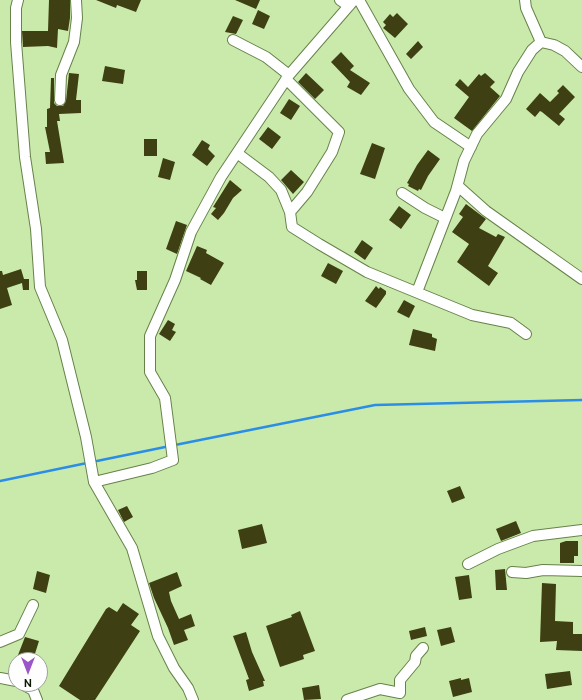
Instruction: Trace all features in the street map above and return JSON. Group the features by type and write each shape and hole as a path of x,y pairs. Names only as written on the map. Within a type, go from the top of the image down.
{"street":[{"path":"18,0 16,8 16,42 25,157 36,229 40,287 62,340 86,437 94,482 132,548 158,636 174,668 188,688 193,700"},
{"path":"60,100 61,75 74,42 77,18 76,0"},
{"path":"359,0 409,89 434,122 471,147"},
{"path":"525,0 526,8 541,42"},
{"path":"94,482 152,468 173,460 164,398 150,372 150,336 175,280 191,232 221,177 288,77 348,2"},
{"path":"233,40 266,57 288,77 339,132 332,152 307,192 290,212"},
{"path":"417,292 458,186 464,161 477,134 506,99 518,72 532,50 541,42"},
{"path":"541,42 554,45 582,66"},
{"path":"237,153 269,177 281,190 290,212 292,227 319,244 367,272 472,315 511,323 526,334"},
{"path":"458,186 486,211 582,278"},
{"path":"402,193 425,208 445,218"},
{"path":"468,564 498,549 533,536 582,530"},
{"path":"512,572 526,573 543,570 582,570"},
{"path":"0,642 19,634 33,604"},
{"path":"347,700 380,689 401,697 400,680 415,662 416,656 424,648"}],"building":[{"path":"49,0 70,0 68,31 58,29 57,48 48,46 23,47 22,31 48,31"},
{"path":"96,0 141,0 136,12 117,5 116,8"},
{"path":"235,0 260,0 256,9"},
{"path":"258,10 270,16 264,29 252,24"},
{"path":"397,13 408,24 395,38 383,28 386,25 383,22 390,14 393,17"},
{"path":"233,16 243,20 236,34 225,32"},
{"path":"418,41 423,47 411,59 406,54"},
{"path":"341,52 354,66 350,70 370,83 361,95 347,87 350,82 331,62"},
{"path":"105,66 125,70 123,84 102,81"},
{"path":"69,73 79,74 76,100 81,100 81,113 59,114 60,121 57,121 64,163 46,164 45,152 50,152 45,127 47,127 47,109 50,108 51,78 54,78 54,103 57,106 63,106 66,101"},
{"path":"306,73 324,90 315,99 298,82"},
{"path":"485,73 495,82 490,87 500,96 472,131 454,118 469,97 455,85 460,79 468,87 479,74 481,76"},
{"path":"563,85 575,97 559,114 565,119 559,126 542,112 540,111 535,117 526,109 540,93 550,102 559,93 557,91"},
{"path":"289,99 300,106 291,120 280,113"},
{"path":"268,127 281,137 272,149 259,139"},
{"path":"144,139 157,139 157,156 144,156"},
{"path":"202,140 210,145 208,149 215,156 207,166 192,155"},
{"path":"372,143 385,148 375,179 360,174"},
{"path":"428,150 440,159 428,176 421,190 419,189 418,191 408,186 409,184 407,183 417,165"},
{"path":"163,158 175,162 170,180 158,177"},
{"path":"291,170 304,182 293,194 281,180"},
{"path":"230,180 242,190 233,198 218,220 211,214 216,208 213,207"},
{"path":"466,204 486,219 479,228 496,237 498,234 505,237 488,266 498,273 489,286 457,262 469,244 452,232 463,217 459,214"},
{"path":"399,206 411,215 401,229 389,220"},
{"path":"176,221 187,225 177,254 166,249"},
{"path":"362,240 373,248 365,260 354,252"},
{"path":"197,246 207,250 206,253 224,263 211,285 200,279 201,278 186,271"},
{"path":"328,263 343,271 336,284 321,276"},
{"path":"21,269 24,279 29,279 29,290 23,290 22,283 7,288 12,305 0,309 0,271 2,271 3,275"},
{"path":"137,271 147,271 147,290 137,290 135,280 137,280"},
{"path":"376,286 379,289 380,287 386,291 386,294 376,308 365,301"},
{"path":"404,300 415,306 409,318 397,312"},
{"path":"168,320 175,324 172,330 176,332 170,341 159,334"},
{"path":"413,329 432,334 432,337 437,339 435,351 409,345"},
{"path":"460,486 465,498 452,503 447,491"},
{"path":"127,506 133,517 124,522 118,510"},
{"path":"516,521 521,533 501,541 496,529"},
{"path":"262,524 267,543 242,549 238,530"},
{"path":"566,541 578,541 578,556 574,556 574,563 560,563 560,543"},
{"path":"505,569 507,590 496,590 495,570"},
{"path":"37,571 50,575 46,593 33,589"},
{"path":"177,572 182,586 169,592 171,601 179,619 191,614 195,626 184,630 188,640 174,645 149,583"},
{"path":"469,575 472,598 459,600 455,577"},
{"path":"542,583 556,584 555,621 573,622 573,634 582,634 582,651 556,650 557,641 540,642"},
{"path":"123,603 139,614 131,625 140,631 95,700 80,700 59,686 106,609 109,607 117,612"},
{"path":"300,611 315,651 303,655 304,659 280,667 266,626 292,617 291,615"},
{"path":"425,627 427,636 411,640 409,631"},
{"path":"451,627 455,642 441,646 437,630"},
{"path":"246,632 252,652 265,681 263,681 264,686 249,691 246,680 249,679 233,636"},
{"path":"25,637 39,641 36,652 19,652"},
{"path":"570,671 572,685 547,689 545,674"},
{"path":"461,678 461,680 469,678 472,692 453,697 449,681"},
{"path":"319,685 321,699 304,700 302,688"}],"waterway":[{"path":"175,445 375,405 582,400"},
{"path":"92,462 170,446"},
{"path":"0,481 87,463"}]}
